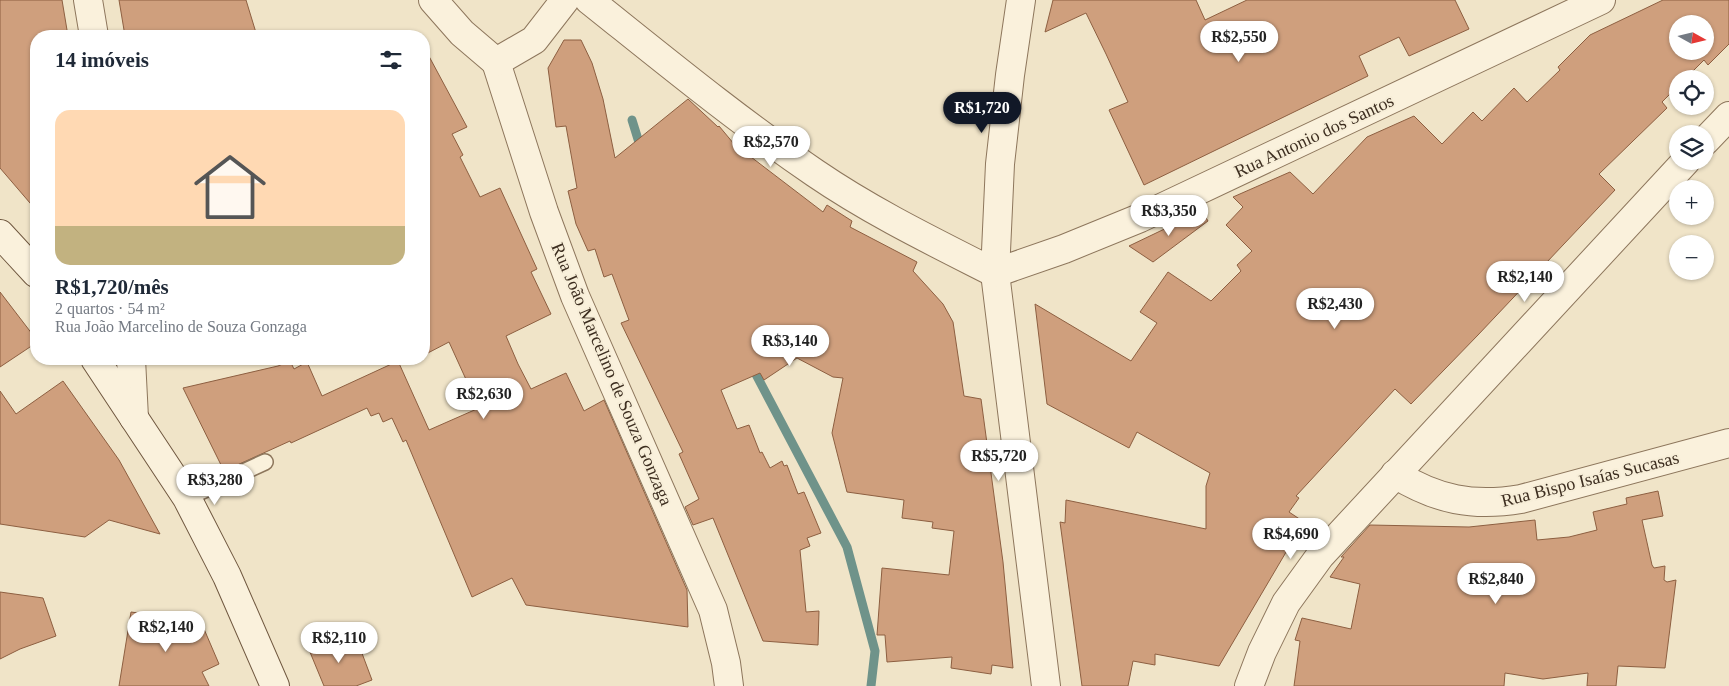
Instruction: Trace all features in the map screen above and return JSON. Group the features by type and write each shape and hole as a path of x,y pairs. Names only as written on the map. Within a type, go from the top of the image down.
{"street":[{"path":"88,0 93,30"},
{"path":"433,0 462,32 496,62 534,40 564,0"},
{"path":"589,0 745,123 817,174 881,215 995,273"},
{"path":"1022,0 1010,75 1000,164 995,273 1046,686"},
{"name":"Rua Antonio dos Santos","path":"995,273 1064,249 1140,218 1601,0"},
{"name":"Rua João Marcelino de Souza Gonzaga","path":"496,62 544,212 575,296 713,610 726,663 729,686"},
{"path":"1714,132 1729,116"},
{"path":"1249,686 1262,652 1286,604 1320,556 1678,170"},
{"path":"0,234 30,266"},
{"path":"99,365 187,498 227,576 275,686"},
{"path":"131,365 134,418"},
{"name":"Rua Bispo Isaías Sucasas","path":"1395,474 1420,489 1443,497 1468,502 1496,503 1521,499 1729,442"}],"lane":[{"path":"187,498 265,462"}],"building":[{"path":"0,0 62,0 67,30 30,30 30,203 0,168"},
{"path":"119,0 246,0 255,30 124,30"},
{"path":"1053,0 1196,0 1205,20 1247,0 1455,0 1469,29 1409,56 1399,37 1359,56 1368,76 1144,185 1109,110 1128,102 1086,13 1045,32"},
{"path":"1663,0 1729,0 1729,44 1714,59 1714,15 1669,15 1669,60 1704,60 1694,70 1669,70 1669,95 1662,102 1667,108 1599,174 1615,190 1411,404 1395,389 1296,496 1299,498 1289,512 1304,522 1291,541 1219,666 1155,654 1155,665 1133,661 1128,686 1082,686 1060,522 1065,523 1066,500 1206,529 1206,486 1210,473 1137,432 1129,448 1047,404 1035,304 1131,361 1157,323 1140,312 1168,272 1211,301 1241,271 1237,265 1252,251 1226,225 1243,207 1233,197 1290,172 1313,194 1367,137 1414,116 1442,144 1473,112 1482,121 1514,88 1527,102 1560,70 1558,67 1590,35"},
{"path":"564,40 581,40 592,63 603,99 615,158 688,99 719,126 734,144 823,212 827,205 852,221 850,227 917,262 913,271 943,304 953,322 964,396 981,399 1003,562 1013,668 992,665 991,674 951,668 952,657 887,662 885,635 877,635 882,568 949,575 954,531 932,528 933,522 902,518 904,500 847,492 832,433 843,378 833,377 797,358 764,380 760,373 721,390 737,429 749,425 760,453 762,452 770,468 782,461 784,466 787,465 798,494 804,492 821,533 807,538 810,546 800,550 806,612 819,611 818,645 763,641 713,518 693,525 685,507 699,499 679,454 683,452 621,323 629,320 612,274 604,277 595,249 588,251 576,224 568,191 577,188 566,126 556,127 548,68"},
{"path":"430,58 467,127 452,134 463,155 460,157 480,197 500,188 537,269 531,272 551,314 506,336 518,364 531,389 566,373 584,411 604,400 687,590 688,627 526,605 512,578 472,597 406,440 403,442 392,418 383,422 379,413 371,416 367,408 224,471 183,388 280,365 292,365 294,369 301,365 308,365 322,396 389,365 400,365 429,430 479,408 449,342 430,352"},
{"path":"1704,60 1713,60 1708,65"},
{"path":"1202,211 1208,221 1153,262 1129,246"},
{"path":"0,292 30,331 30,347 0,367"},
{"path":"63,381 119,460 160,534 109,520 85,537 0,524 0,391 16,414"},
{"path":"1658,491 1663,516 1642,520 1652,565 1654,568 1665,566 1664,580 1667,582 1676,580 1665,668 1618,666 1616,686 1587,686 1588,673 1543,679 1505,673 1504,686 1294,686 1300,641 1295,640 1302,618 1351,629 1360,584 1330,577 1344,557 1341,557 1370,525 1469,527 1535,520 1537,540 1569,537 1597,530 1593,512 1627,504 1626,498"},
{"path":"0,592 43,598 56,636 20,649 0,659"},
{"path":"131,612 201,622 219,664 202,672 209,686 119,686"},
{"path":"305,640 360,648 372,680 356,686 324,686"}],"waterway":[{"path":"632,120 641,149"},
{"path":"751,365 847,547 875,651 871,686"}]}
